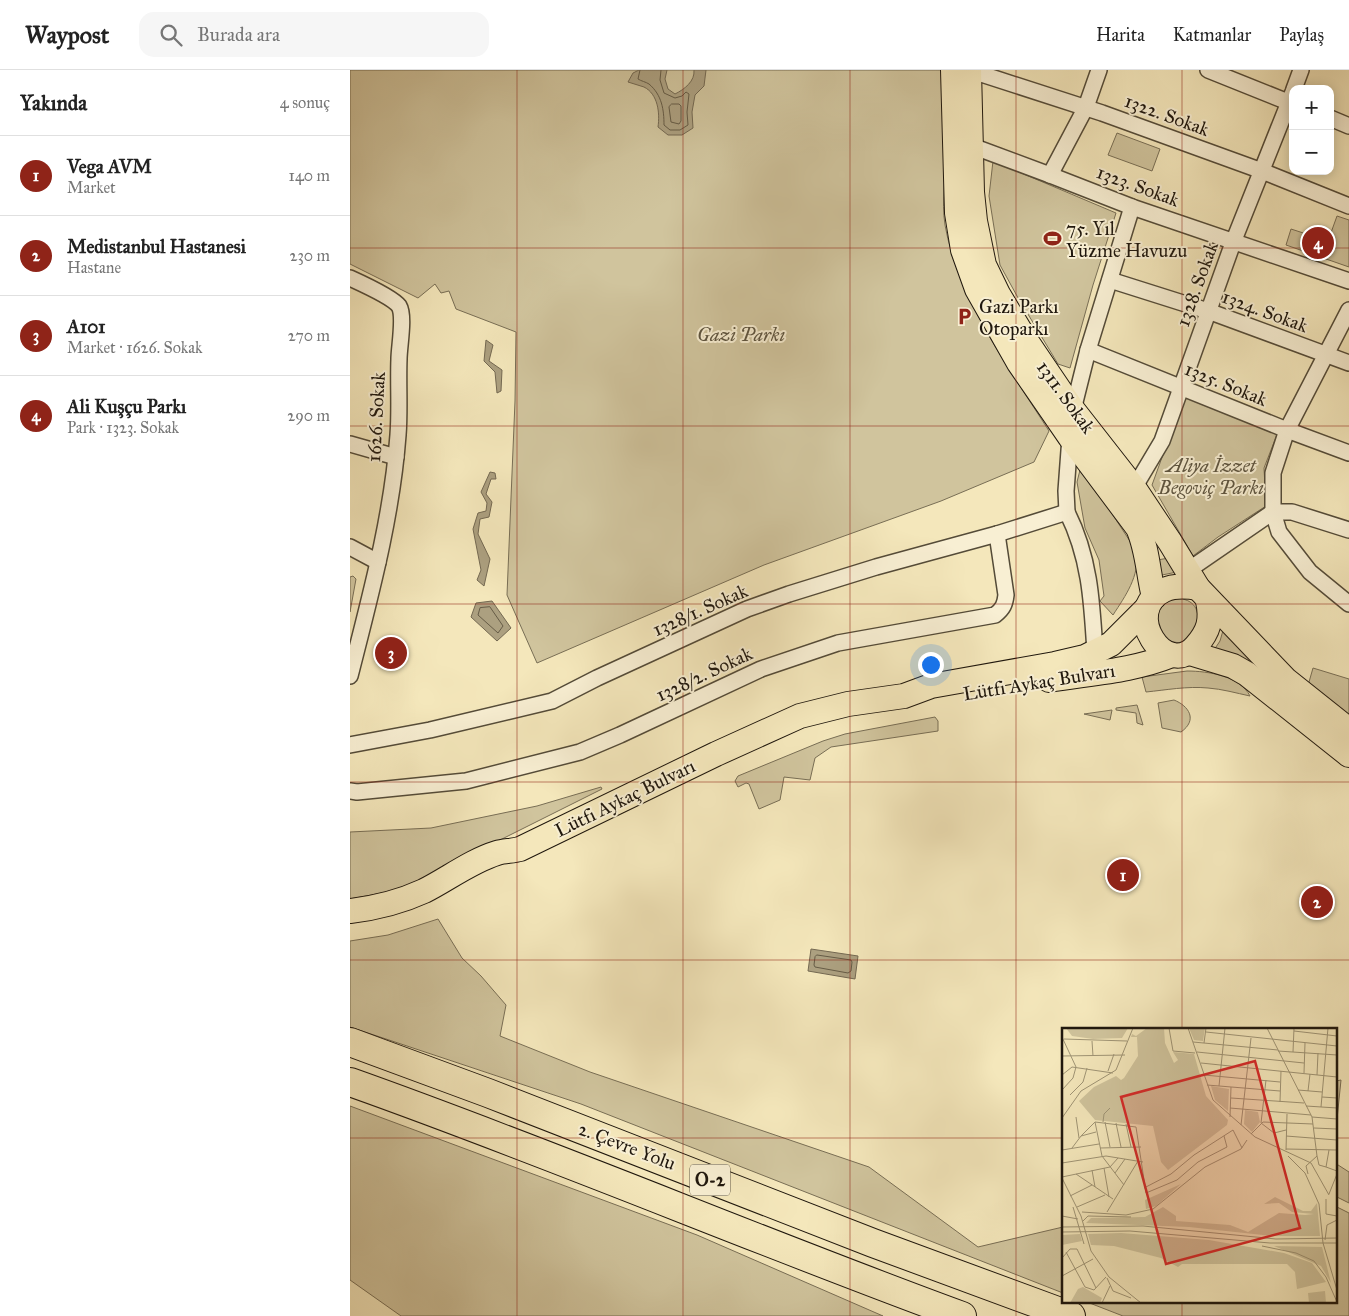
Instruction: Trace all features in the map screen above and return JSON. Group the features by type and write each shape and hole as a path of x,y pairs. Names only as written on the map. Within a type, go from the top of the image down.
{"highway":[{"name":"2. Çevre Yolu","path":"350,1042 488,1092 873,1244 1071,1316"},
{"name":"2. Çevre Yolu","path":"350,1082 586,1169 962,1316"},
{"path":"769,1242 808,1269 916,1316"}],"main road":[{"name":"1311. Sokak","path":"953,70 956,193 963,250 977,289 1020,363 1070,437 1138,528 1144,542 1150,602"},
{"name":"1311. Sokak","path":"969,70 972,192 975,220 984,265 998,294 1025,339 1073,410 1134,488 1198,587"},
{"path":"1349,730 1286,680 1198,587 1177,586 1167,589 1150,602 1148,630 1153,641 1181,654 1223,663 1247,674 1349,755"},
{"path":"1181,654 1205,636 1209,625 1210,618 1198,587"},
{"name":"Lütfi Aykaç Bulvarı","path":"350,911 385,906 404,900 497,853 520,849 787,721 832,708 904,696 931,686 1055,664 1095,653 1121,636 1150,602"},
{"name":"Lütfi Aykaç Bulvarı","path":"904,696 935,698 1135,667 1181,654"},
{"path":"350,927 386,922 415,912 499,867 520,849"}],"street":[{"name":"1322. Sokak","path":"969,70 1086,108 1262,171 1349,206"},
{"path":"1050,175 1086,108 1099,70"},
{"path":"1208,70 1289,96"},
{"name":"1328. Sokak","path":"1296,85 1302,70"},
{"name":"1328. Sokak","path":"1134,488 1162,441 1234,240 1289,104"},
{"path":"1334,120 1349,126"},
{"name":"1323. Sokak","path":"972,146 1132,207 1234,240 1349,281"},
{"path":"1073,410 1088,350 1132,207"},
{"name":"1626. Sokak","path":"350,278 391,300 398,306 401,313 396,457 378,562 352,660 350,676"},
{"name":"1324. Sokak","path":"1110,280 1208,312 1349,363"},
{"path":"1349,310 1287,430 1273,473 1273,512 1279,532 1310,572 1349,604"},
{"name":"1325. Sokak","path":"1088,350 1349,453"},
{"path":"1070,437 1066,491 1068,512 1076,528 1086,563 1092,605 1095,653"},
{"path":"350,444 396,457"},
{"name":"1328/1. Sokak","path":"350,745 430,730 552,701 597,678 747,609 876,567 997,534 1068,512"},
{"path":"1198,587 1273,512 1292,512 1349,530"},
{"name":"1328/2. Sokak","path":"350,791 357,792 466,781 580,752 761,668 838,643 995,615 1002,610 1006,595 997,534"},
{"path":"350,547 378,562"}],"green space":[{"name":"Gazi Parkı","path":"350,70 944,70 947,120 944,197 945,225 961,280 973,306 1002,358 1049,431 1034,462 941,501 764,565 537,663 507,595 516,332 456,309 449,291 441,293 435,284 418,298 350,264"},
{"path":"1117,133 1160,149 1152,171 1108,155"},
{"name":"75. Yıl Yüzme Havuzu","path":"993,161 1116,213 1093,285 1070,368 1058,364 1000,265 989,196"},
{"path":"1337,216 1349,220 1349,267 1286,245 1291,229 1328,241"},
{"name":"Aliya İzzet Begoviç Parkı","path":"1185,394 1278,432 1264,468 1266,506 1218,537 1193,556 1152,485"},
{"path":"1081,466 1137,552 1134,578 1113,615 1100,601 1104,596 1099,560 1085,528 1077,482"},
{"path":"1169,558 1177,572 1157,576 1157,560"},
{"path":"353,576 356,579 350,612 350,577"},
{"path":"1175,598 1192,603 1197,611 1199,622 1199,629 1178,643 1161,637 1155,617 1159,607"},
{"path":"1224,627 1267,668 1262,675 1212,653 1220,641"},
{"path":"1313,668 1349,679 1349,718 1307,689"},
{"path":"1187,671 1204,672 1231,679 1245,689 1250,696 1218,689 1200,688 1177,688 1146,692 1142,677"},
{"path":"1174,700 1184,706 1190,714 1189,723 1181,732 1162,728 1158,703"},
{"path":"1137,705 1143,725 1137,723 1136,713 1116,710 1116,708"},
{"path":"1112,710 1110,720 1084,714"},
{"path":"935,717 938,721 938,731 831,747 815,758 810,780 784,777 780,800 759,809 749,784 746,783 738,787 735,781 738,776 823,741 845,734"},
{"path":"601,787 602,789 414,883 387,892 350,899 350,832 431,828 537,806"},
{"path":"438,919 462,958 481,976 506,1005 500,1036 590,1072 869,1167 978,1247 1062,1227 1062,1293 581,1104 350,1027 350,941 388,935"},
{"path":"1341,1080 1336,1129 1336,1081"},
{"path":"350,1106 697,1235 883,1316 401,1316 350,1280"},
{"path":"1336,1164 1349,1172 1349,1203 1336,1196"},
{"path":"1336,1206 1349,1213 1349,1316 1123,1316 1092,1304 1336,1304"}],"water":[{"path":"639,70 667,70 665,79 668,89 675,94 689,84 693,78 694,70 706,70 704,86 695,95 692,112 693,128 682,135 668,135 658,127 657,104 652,94 644,87 628,82 633,73"},
{"path":"486,340 493,345 489,361 502,370 501,391 497,393 495,372 484,361"},
{"path":"490,472 495,473 496,479 491,479 486,494 492,502 489,517 480,519 478,534 490,559 484,586 477,580 481,570 473,529 478,513 486,511 487,503 481,492"},
{"path":"492,601 511,628 497,641 471,617 476,603"},
{"path":"811,949 858,956 855,979 808,971"}],"place":[{"name":"75. Yıl Yüzme Havuzu","path":"1052,239"},
{"name":"Ali Kuşçu Parkı","path":"1318,243"},
{"name":"Gazi Parkı Otoparkı","path":"965,317"},
{"name":"A101","path":"391,653"},
{"name":"Vega AVM","path":"1123,875"},
{"name":"Medistanbul Hastanesi","path":"1317,902"}]}
